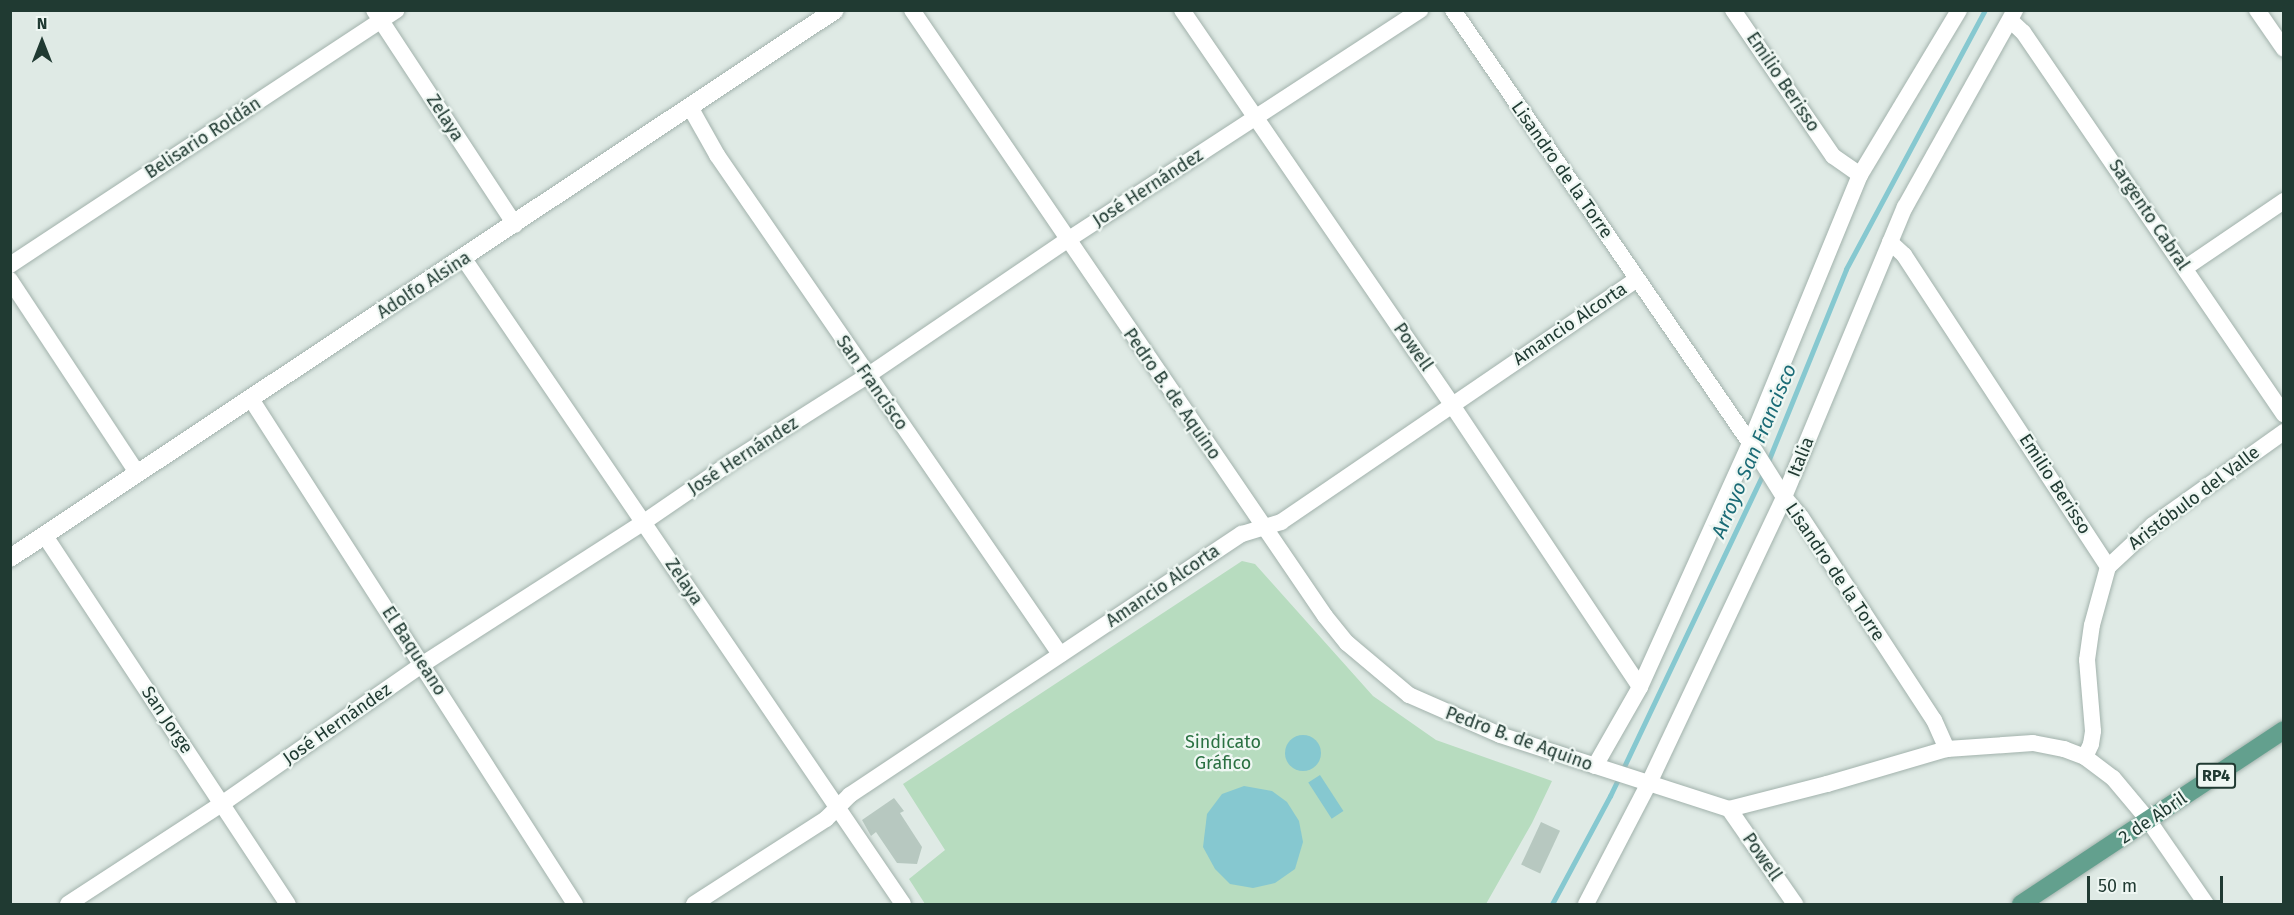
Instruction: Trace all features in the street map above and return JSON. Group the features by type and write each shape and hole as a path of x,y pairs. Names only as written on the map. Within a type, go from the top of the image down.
{"main road":[{"name":"2 de Abril","path":"2021,904 2283,730"}],"street":[{"name":"Belisario Roldán","path":"10,265 377,16 396,10"},
{"name":"Adolfo Alsina","path":"10,558 464,259 835,10"},
{"name":"Pedro B. de Aquino","path":"912,10 1066,241 1324,616 1347,643 1409,695 1500,735 1644,781 1708,805 1728,809 1807,790 1947,749 2033,742 2064,748 2085,757 2113,778 2149,821"},
{"name":"Powell","path":"1182,10 1452,405 1640,687"},
{"name":"José Hernández","path":"68,904 223,803 423,664 867,376 1066,241 1420,10"},
{"name":"Lisandro de la Torre","path":"1453,10 1780,491 1801,517 1934,720 1947,749"},
{"name":"Emilio Berisso","path":"1733,10 1833,156 1860,175"},
{"path":"1602,769 1754,450 1860,175 1959,10"},
{"path":"2257,10 2283,49"},
{"name":"Italia","path":"1586,904 1780,491 1905,207 2012,15"},
{"name":"Sargento Cabral","path":"2012,15 2283,414"},
{"name":"Zelaya","path":"377,16 515,225"},
{"name":"San Francisco","path":"690,107 717,155 1060,654"},
{"path":"2185,268 2283,201"},
{"name":"Emilio Berisso","path":"1890,242 1904,255 2108,567"},
{"name":"Zelaya","path":"464,259 903,904"},
{"name":"Amancio Alcorta","path":"694,904 826,819 850,795 1060,654 1242,534 1281,522 1637,279"},
{"path":"10,280 138,474"},
{"name":"El Baqueano","path":"251,399 575,904"},
{"name":"Aristóbulo del Valle","path":"2108,567 2153,525 2283,432"},
{"name":"San Jorge","path":"45,536 288,904"},
{"path":"2085,757 2091,744 2093,731 2087,660 2092,624 2108,567"},
{"name":"Powell","path":"1728,809 1795,904"},
{"path":"2149,821 2206,904"}],"green space":[{"name":"Sindicato Gráfico","path":"1242,561 1255,564 1373,696 1436,740 1552,781 1532,823 1486,904 925,904 909,879 945,850 903,784"}],"water":[{"path":"1303,735 1316,740 1321,753 1316,766 1303,771 1290,766 1285,753 1290,740"},
{"path":"1320,775 1343,811 1332,819 1308,783"},
{"path":"1244,786 1272,791 1287,802 1299,821 1303,842 1295,869 1275,883 1253,888 1230,884 1215,869 1203,847 1207,814 1222,794"}],"building":[{"path":"894,798 904,811 900,813 922,847 917,864 897,863 876,832 871,836 862,820"},
{"path":"1541,822 1560,831 1540,873 1521,865"}],"waterway":[{"name":"Arroyo San Francisco","path":"1767,464 1846,269 1985,10"},
{"name":"Arroyo San Francisco","path":"1552,904 1610,796 1764,472"}]}
